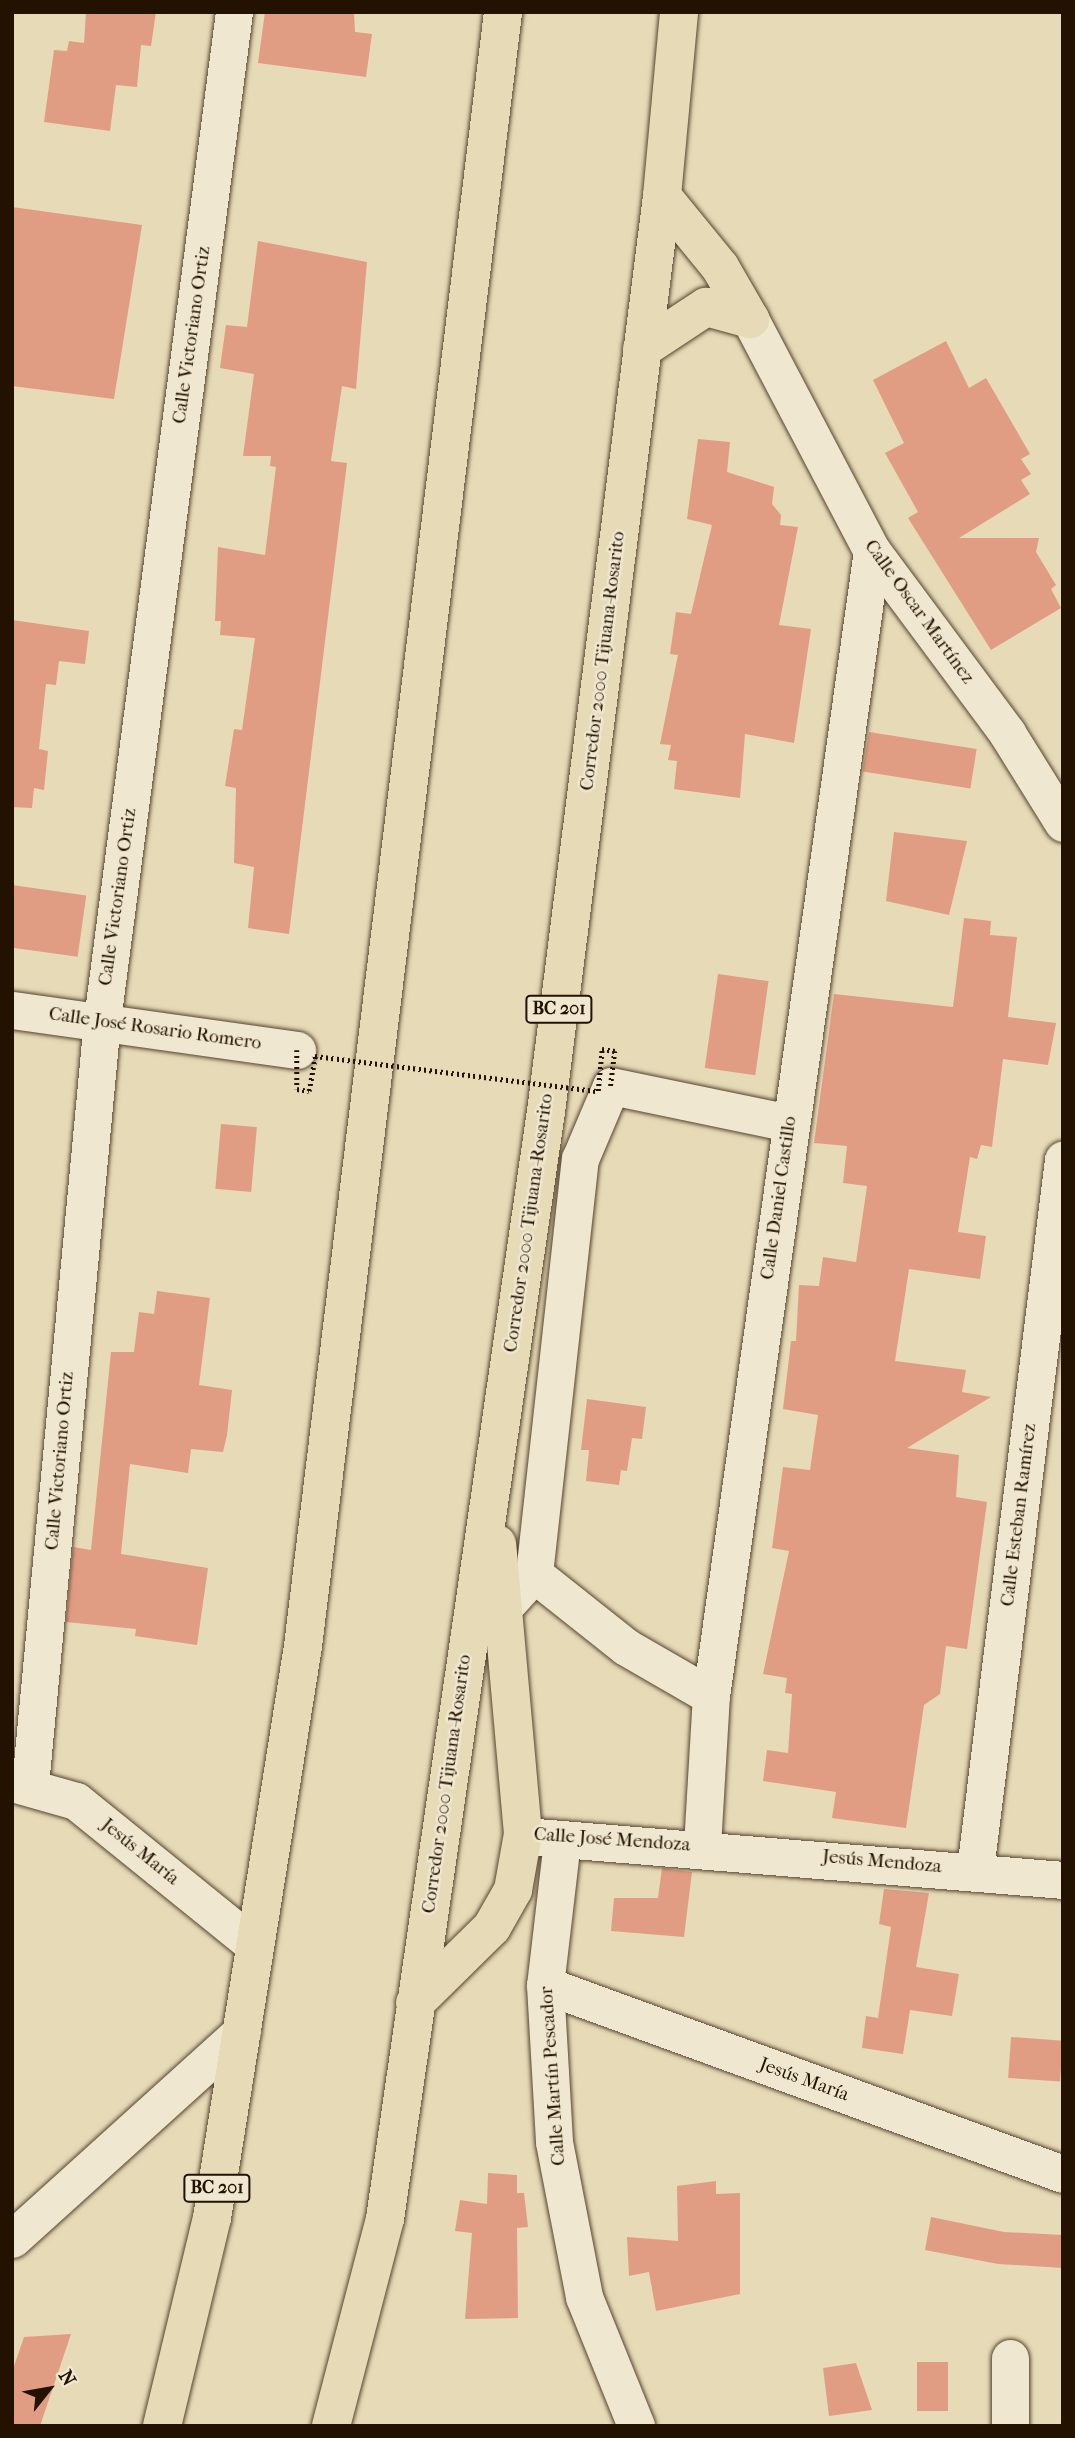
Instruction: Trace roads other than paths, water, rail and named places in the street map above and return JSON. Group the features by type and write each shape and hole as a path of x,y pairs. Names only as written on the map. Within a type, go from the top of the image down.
{"highway":[{"name":"BC 201","path":"162,2426 212,2218 303,1646 503,12"},
{"name":"Corredor 2000 Tijuana-Rosarito","path":"331,2426 385,2219 546,1112 662,196 679,12"},
{"path":"662,196 720,267 750,319"},
{"path":"642,349 706,307 750,319"},
{"path":"415,2003 492,1927 513,1891 523,1834 492,1479"}],"street":[{"name":"Calle Victoriano Ortiz","path":"21,1784 102,1020 234,12"},
{"name":"Calle Oscar Martínez","path":"750,319 872,551 1007,733 1063,823"},
{"name":"Calle Daniel Castillo","path":"702,1846 711,1696 872,551"},
{"name":"Calle José Rosario Romero","path":"12,1010 102,1020 297,1050"},
{"path":"503,1608 534,1574 580,1158 611,1086 790,1123"},
{"name":"Calle Esteban Ramírez","path":"975,1870 1063,1159"},
{"path":"534,1574 626,1647 711,1696"},
{"name":"Jesús María","path":"21,1784 76,1801 255,1946"},
{"name":"Calle José Mendoza","path":"523,1834 562,1841 702,1846"},
{"name":"Calle Martín Pescador","path":"562,1841 545,1985 554,2142 584,2297 636,2426"},
{"name":"Jesús Mendoza","path":"702,1846 1063,1880"},
{"name":"Jesús María","path":"545,1985 1063,2174"},
{"path":"12,2239 242,2031"},
{"path":"1010,2358 1010,2426"}]}
